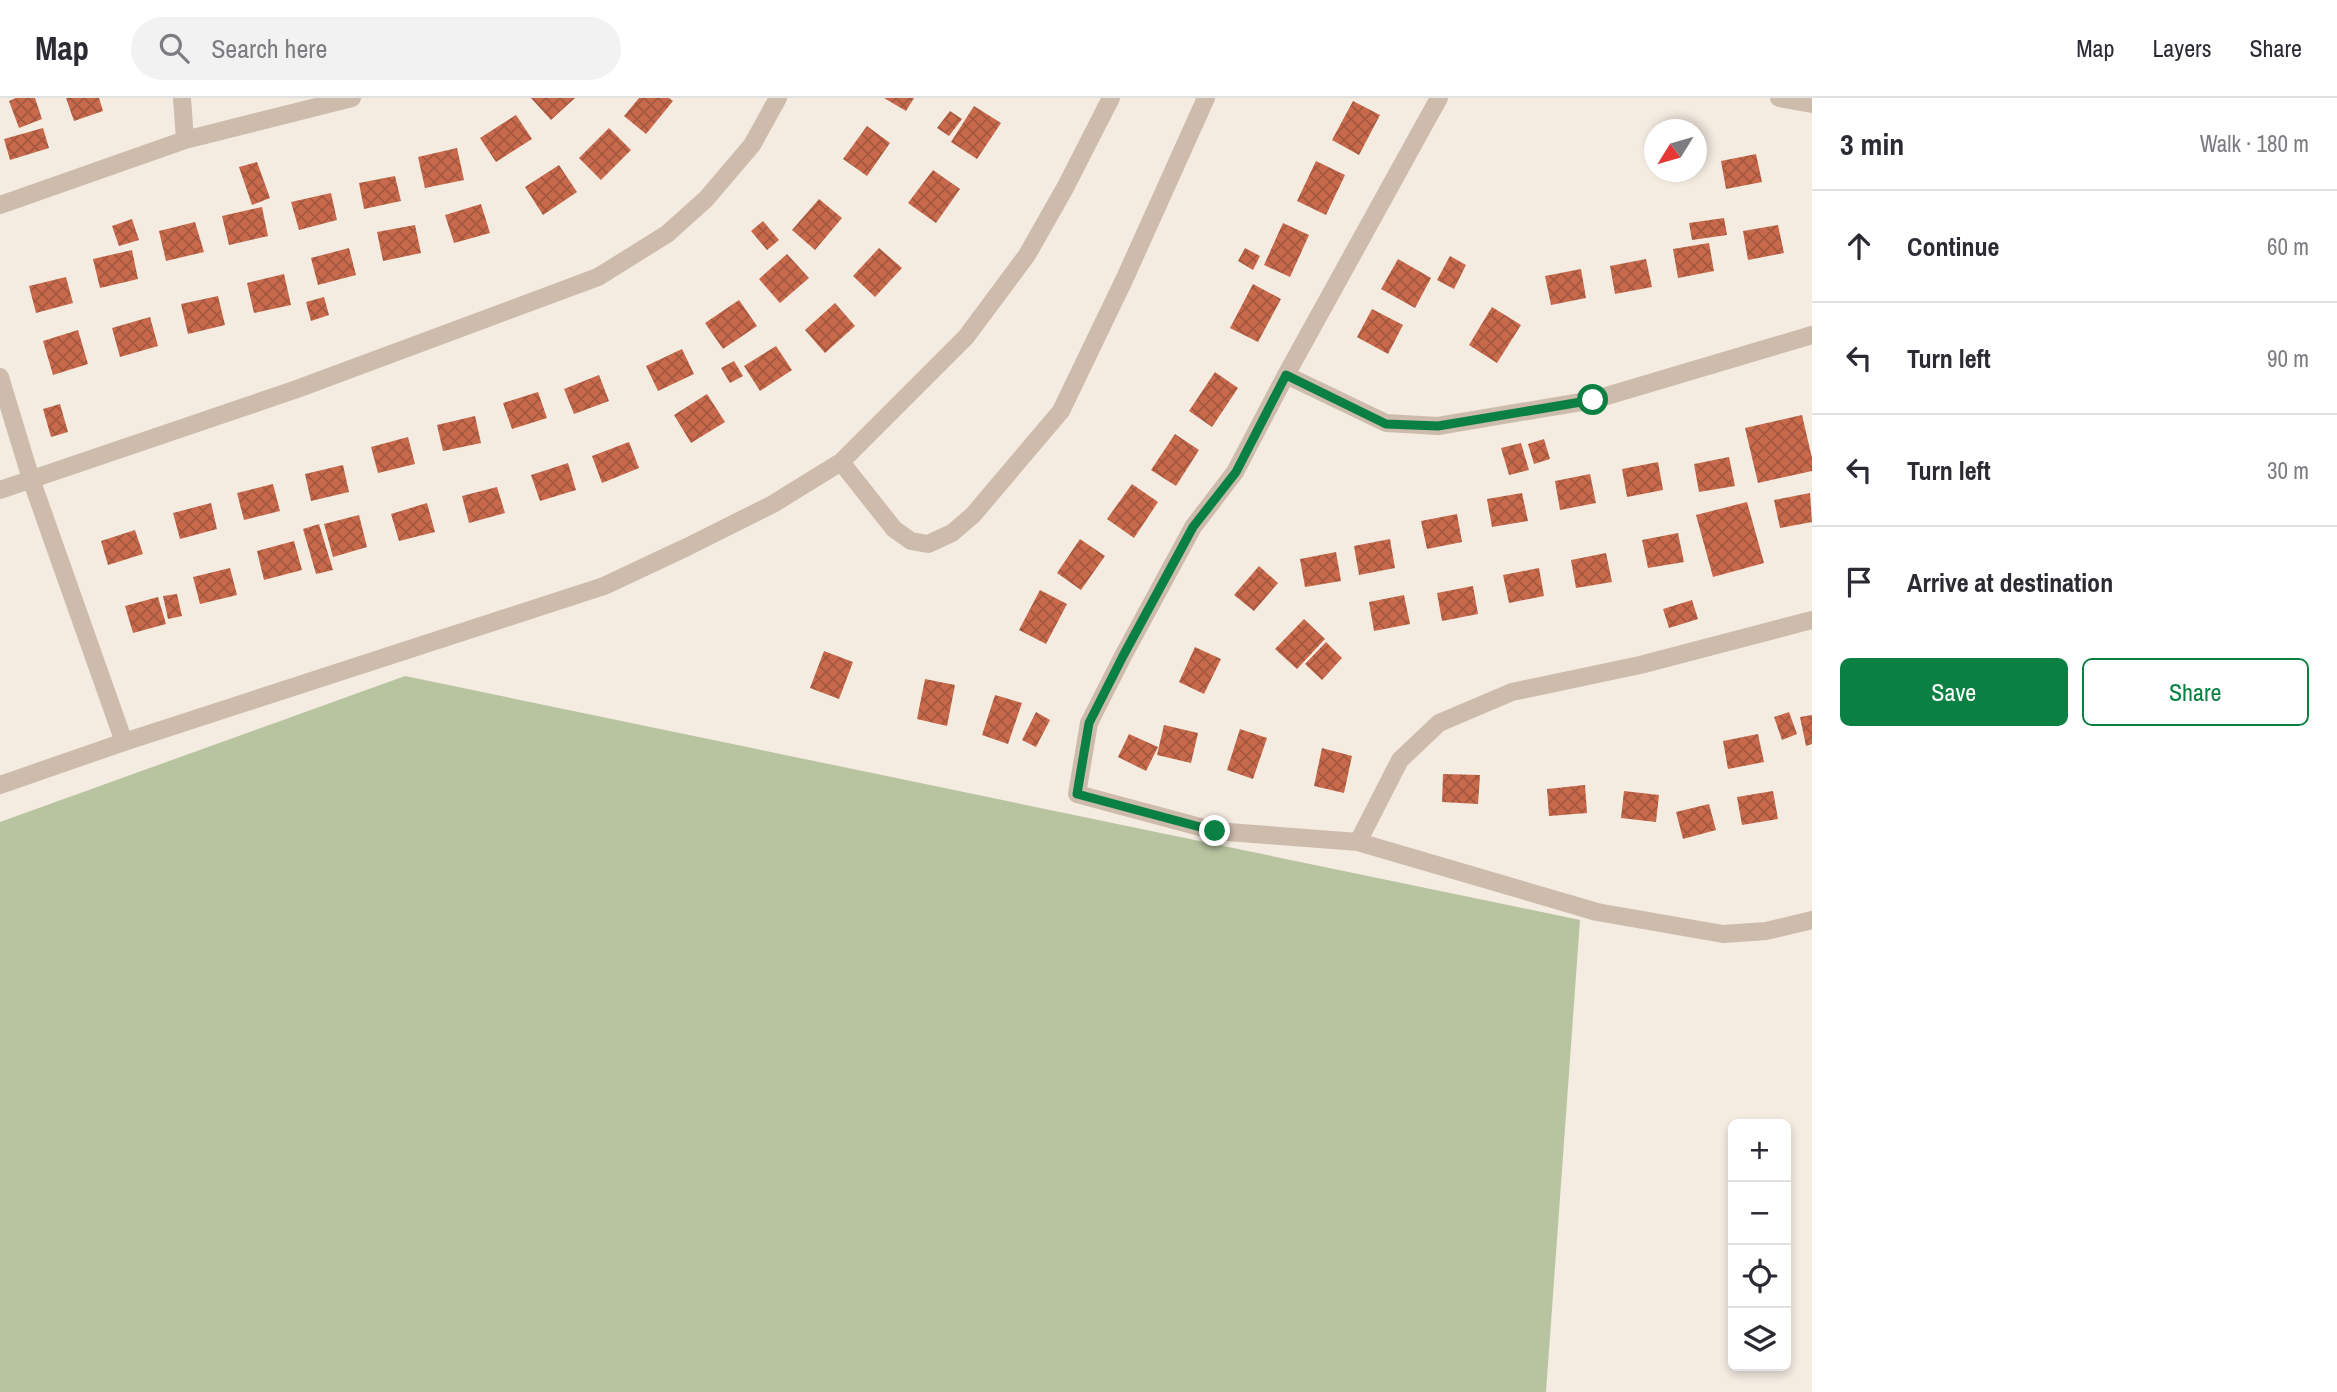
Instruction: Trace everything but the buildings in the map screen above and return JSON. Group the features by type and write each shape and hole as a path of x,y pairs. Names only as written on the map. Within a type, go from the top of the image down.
{"street":[{"path":"182,98 185,140"},
{"path":"0,205 185,140 352,98"},
{"path":"0,490 297,389 598,277 667,234 706,200 752,145 778,98"},
{"path":"0,785 604,586 773,504 841,461 966,337 1027,255 1111,98"},
{"path":"841,461 894,529 911,541 928,544 953,533 973,515 1061,411 1125,278 1206,98"},
{"path":"1439,98 1286,375 1236,472 1193,527 1123,656 1089,723 1077,794 1215,831 1358,842 1597,912 1723,934 1766,931 1812,920"},
{"path":"1779,98 1812,104"},
{"path":"1286,375 1386,424 1438,426 1593,400 1812,335"},
{"path":"0,377 31,479 124,742"},
{"path":"1358,842 1400,760 1439,723 1512,692 1640,665 1812,620"}],"green space":[{"path":"405,676 1580,920 1546,1392 0,1392 0,822"}],"route":[{"path":"1215,831 1077,794 1089,723 1193,527 1236,472 1286,375 1386,424 1438,426 1593,400"}]}
